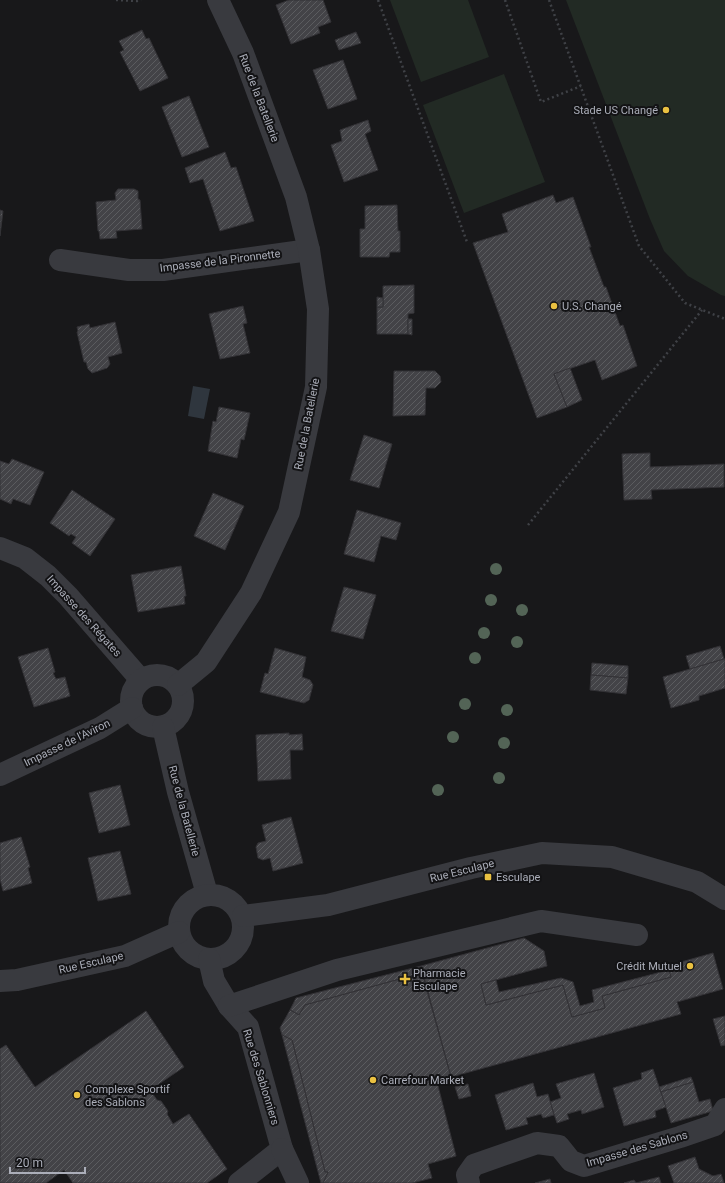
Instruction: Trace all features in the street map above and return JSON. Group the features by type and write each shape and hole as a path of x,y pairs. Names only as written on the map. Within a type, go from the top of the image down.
{"street":[{"name":"Rue de la Batellerie","path":"178,684 206,662 223,637 251,593 289,512 316,387 318,309 309,250 294,190 243,53 218,0"},
{"name":"Impasse de la Pironnette","path":"60,260 129,270 163,270 309,250"},
{"name":"Impasse des Régates","path":"0,548 25,558 48,576 68,596 141,680"},
{"path":"156,674 168,677 178,684 182,692 183,701 182,710 178,718 162,727 155,727 147,725 135,715 132,708 132,693 141,680 156,674"},
{"name":"Impasse de l'Aviron","path":"0,775 100,728 132,708"},
{"name":"Rue de la Batellerie","path":"162,727 178,792 207,894"},
{"name":"Rue Esculape","path":"242,916 328,905 471,868 542,852 612,858 697,882 725,899"},
{"path":"207,894 218,894 228,899 237,906 242,916 244,926 242,937 230,954 220,958 209,959 199,957 189,951 179,932 179,921 182,912 189,903 207,894"},
{"path":"229,1006 337,970 541,921 637,935"},
{"name":"Rue Esculape","path":"0,981 17,980 124,956 179,932"},
{"name":"Rue des Sablonniers","path":"209,959 214,981 229,1006 248,1027 282,1149 298,1183"},
{"name":"Impasse des Sablons","path":"469,1183 467,1175 474,1165 537,1143 559,1146 571,1161 584,1166 715,1125 725,1108"},
{"path":"240,1183 282,1149"}],"path":[{"path":"116,0 141,0"},
{"path":"378,0 467,242"},
{"path":"505,0 541,102 581,86"},
{"path":"549,0 639,246 685,303 725,319"},
{"path":"528,525 702,310"}],"shaded area":[{"path":"390,0 468,0 489,57 421,82"},
{"name":"Stade US Changé","path":"566,0 725,0 725,296 688,276 664,251 650,219"},
{"path":"504,74 545,182 464,213 423,105"},
{"path":"193,386 210,389 204,419 188,416"}],"building":[{"path":"289,0 323,0 331,22 318,27 320,33 291,44 276,5"},
{"path":"142,30 146,39 149,38 168,78 140,91 120,52 124,50 119,41"},
{"path":"356,32 361,43 339,50 335,40"},
{"path":"343,60 357,99 328,109 313,70"},
{"path":"189,96 209,147 182,157 162,107"},
{"path":"368,120 371,131 365,134 378,170 344,182 331,145 342,141 340,130"},
{"path":"225,152 231,168 236,167 254,221 220,231 203,179 190,183 185,168"},
{"path":"118,189 134,189 138,191 142,229 116,231 117,238 100,239 96,202 116,200 115,193"},
{"name":"U.S. Changé","path":"553,195 556,203 573,197 604,287 606,287 620,326 623,325 637,366 602,380 595,360 554,374 567,407 537,418 473,243 508,232 502,214"},
{"path":"397,205 398,231 400,231 400,252 390,252 389,257 360,257 360,229 365,229 365,206"},
{"path":"0,210 3,211 0,236"},
{"path":"414,285 414,313 408,314 408,334 377,334 377,307 383,307 383,286"},
{"path":"377,297 383,298 383,307 377,307"},
{"path":"243,306 247,323 243,324 250,353 220,359 209,314"},
{"path":"408,319 412,319 412,335 408,334"},
{"path":"115,322 122,353 108,357 110,364 107,368 92,373 88,369 86,362 84,362 77,327 89,324 90,328"},
{"path":"570,368 582,400 567,407 554,374"},
{"path":"394,371 435,371 440,376 441,382 435,388 426,388 425,415 393,416"},
{"path":"219,407 250,413 244,440 241,439 237,458 208,451 213,421 216,422"},
{"path":"364,435 392,444 379,488 350,480"},
{"path":"650,453 650,467 724,464 724,487 651,490 652,499 624,500 622,454"},
{"path":"12,459 44,472 30,505 13,499 11,504 0,499 0,461 9,464"},
{"path":"72,490 115,519 90,556 72,543 76,537 71,534 69,536 50,523"},
{"path":"213,493 244,506 225,550 194,536"},
{"path":"357,510 401,523 396,540 381,536 374,562 344,554"},
{"path":"181,566 186,596 184,596 185,604 138,612 131,575"},
{"path":"344,587 376,595 363,639 331,631"},
{"path":"720,646 724,659 690,669 686,656"},
{"path":"48,648 55,672 53,673 56,679 65,677 70,696 34,707 18,657"},
{"path":"275,648 306,657 302,677 310,680 313,685 309,700 304,703 260,692 265,673 268,674"},
{"path":"725,659 725,688 699,696 699,700 671,708 663,677"},
{"path":"592,663 628,666 628,678 591,675"},
{"path":"591,675 628,678 626,694 590,690"},
{"path":"289,733 289,735 302,734 303,750 290,750 291,779 258,781 256,735"},
{"path":"120,785 130,825 99,833 89,793"},
{"path":"291,817 303,863 273,871 270,858 263,860 258,858 256,847 258,843 266,841 262,825"},
{"path":"21,837 30,867 28,868 32,883 3,891 0,879 0,843"},
{"path":"120,851 131,894 98,901 88,858"},
{"path":"524,938 544,951 547,966 481,984 486,1005 563,985 572,1017 605,1008 602,996 671,977 667,966 713,953 723,989 677,1002 681,1014 451,1077 421,966"},
{"path":"421,966 422,973 305,1005 299,1015 290,1010 296,998"},
{"path":"669,970 671,977 602,996 605,1008 572,1017 563,985 486,1005 481,984 496,980 499,992 561,978 573,982 580,1006 594,1002 592,990"},
{"name":"Carrefour Market","path":"422,973 451,1077 437,1082 456,1156 428,1164 432,1178 412,1183 323,1183 328,1172 325,1172 292,1040 282,1035 280,1028 290,1010 299,1015 305,1005"},
{"name":"Complexe Sportif des Sablons","path":"146,1011 184,1067 150,1090 168,1111 167,1114 173,1124 189,1114 227,1169 207,1183 73,1183 64,1170 46,1183 0,1183 0,1049 6,1045 35,1087"},
{"path":"725,1016 725,1045 721,1046 713,1019"},
{"path":"282,1035 292,1040 325,1172 328,1172 323,1183 321,1183"},
{"path":"653,1069 666,1107 655,1111 656,1117 624,1126 613,1088 642,1079 641,1073"},
{"path":"594,1073 604,1107 582,1114 581,1110 567,1114 569,1119 557,1123 550,1102 561,1098 556,1084"},
{"path":"691,1077 693,1082 661,1092 659,1087"},
{"path":"693,1082 699,1102 710,1099 713,1111 671,1123 661,1092"},
{"path":"533,1083 537,1097 548,1094 554,1115 543,1118 541,1114 526,1118 528,1124 506,1130 495,1095"},
{"path":"468,1084 471,1096 459,1099 455,1087"},
{"path":"695,1157 699,1169 713,1176 721,1174 724,1183 674,1183 668,1166"},
{"path":"659,1177 661,1183 636,1183"},
{"path":"550,1179 551,1183 535,1183"},
{"path":"634,1180 636,1183 624,1183"}],"place":[{"name":"Stade US Changé","path":"666,110"},
{"name":"U.S. Changé","path":"554,306"},
{"name":"Esculape","path":"488,877"},
{"name":"Crédit Mutuel","path":"690,966"},
{"name":"Pharmacie Esculape","path":"405,979"},
{"name":"Carrefour Market","path":"373,1080"},
{"name":"Complexe Sportif des Sablons","path":"77,1095"}]}
